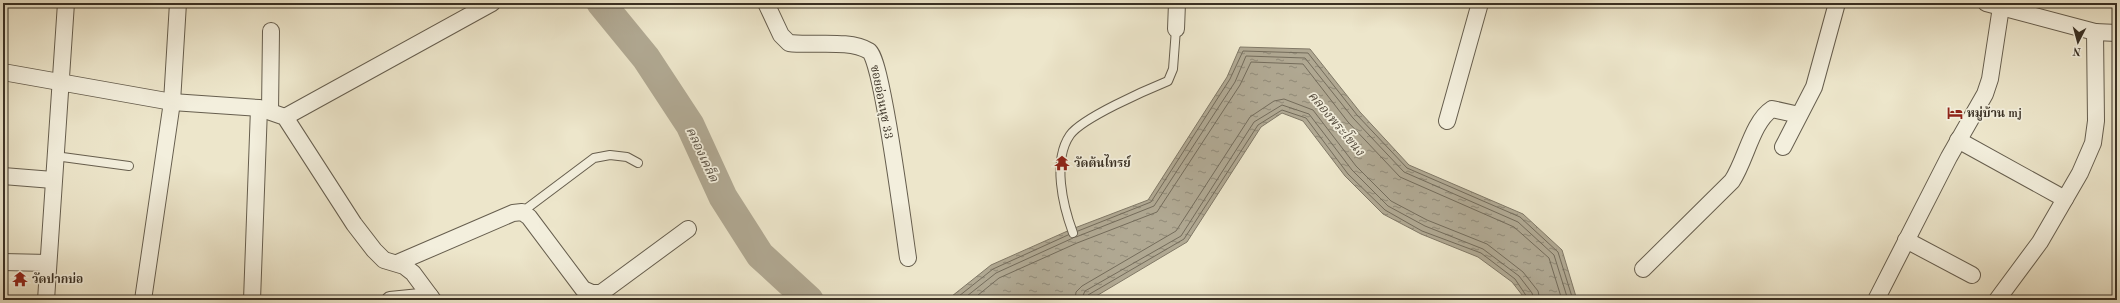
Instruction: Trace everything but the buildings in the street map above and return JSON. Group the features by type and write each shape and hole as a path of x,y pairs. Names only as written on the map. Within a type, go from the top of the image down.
{"street":[{"path":"46,300 66,3"},
{"path":"143,300 172,102 178,3"},
{"path":"3,72 172,102 271,112 492,3"},
{"name":"ซอยอ่อนนุช 33","path":"766,3 781,35 789,43 858,45 871,52 876,64 882,94 908,258"},
{"path":"1176,29 1177,3"},
{"path":"1447,121 1480,3"},
{"path":"1783,147 1814,87 1837,3"},
{"path":"1876,300 1958,140 1985,94 1990,79 1993,5 2095,32 2117,33"},
{"path":"252,300 271,112 271,31"},
{"path":"1997,300 2040,242 2080,173 2093,144 2096,122 2095,32"},
{"path":"1643,269 1732,181 1739,170 1763,115 1772,109 1800,115"},
{"path":"271,112 374,250 384,260 397,263 412,273 431,298"},
{"path":"1958,140 2065,199"},
{"path":"3,176 53,180"},
{"path":"397,263 513,213 522,212 529,217 583,289 592,293 601,293 688,229"},
{"path":"1906,240 1972,275"},
{"path":"3,262 48,262"},
{"path":"390,300 431,298"}],"lane":[{"path":"1072,231 1061,191 1062,155 1070,135 1094,118 1135,95 1168,81 1173,69 1176,29"},
{"path":"522,212 594,158 610,155 627,157 638,162"},
{"path":"55,156 129,166"}],"water":[{"name":"คลองพระโขนง","path":"1240,47 1310,49 1360,112 1409,165 1523,214 1562,250 1577,300 1526,300 1512,282 1478,257 1421,234 1383,214 1345,176 1303,121 1282,113 1261,127 1187,242 1098,295 1085,300 947,300 991,265 1072,229 1148,200 1227,77"}],"waterway":[{"name":"คลองเคล็ด","path":"601,3 646,58 690,125 723,197 760,255 809,300"}],"place":[{"name":"หมู่บ้าน mj","path":"1955,113"},
{"name":"วัดต้นไทรย์","path":"1062,163"},
{"name":"วัดปากบ่อ","path":"20,279"}]}
